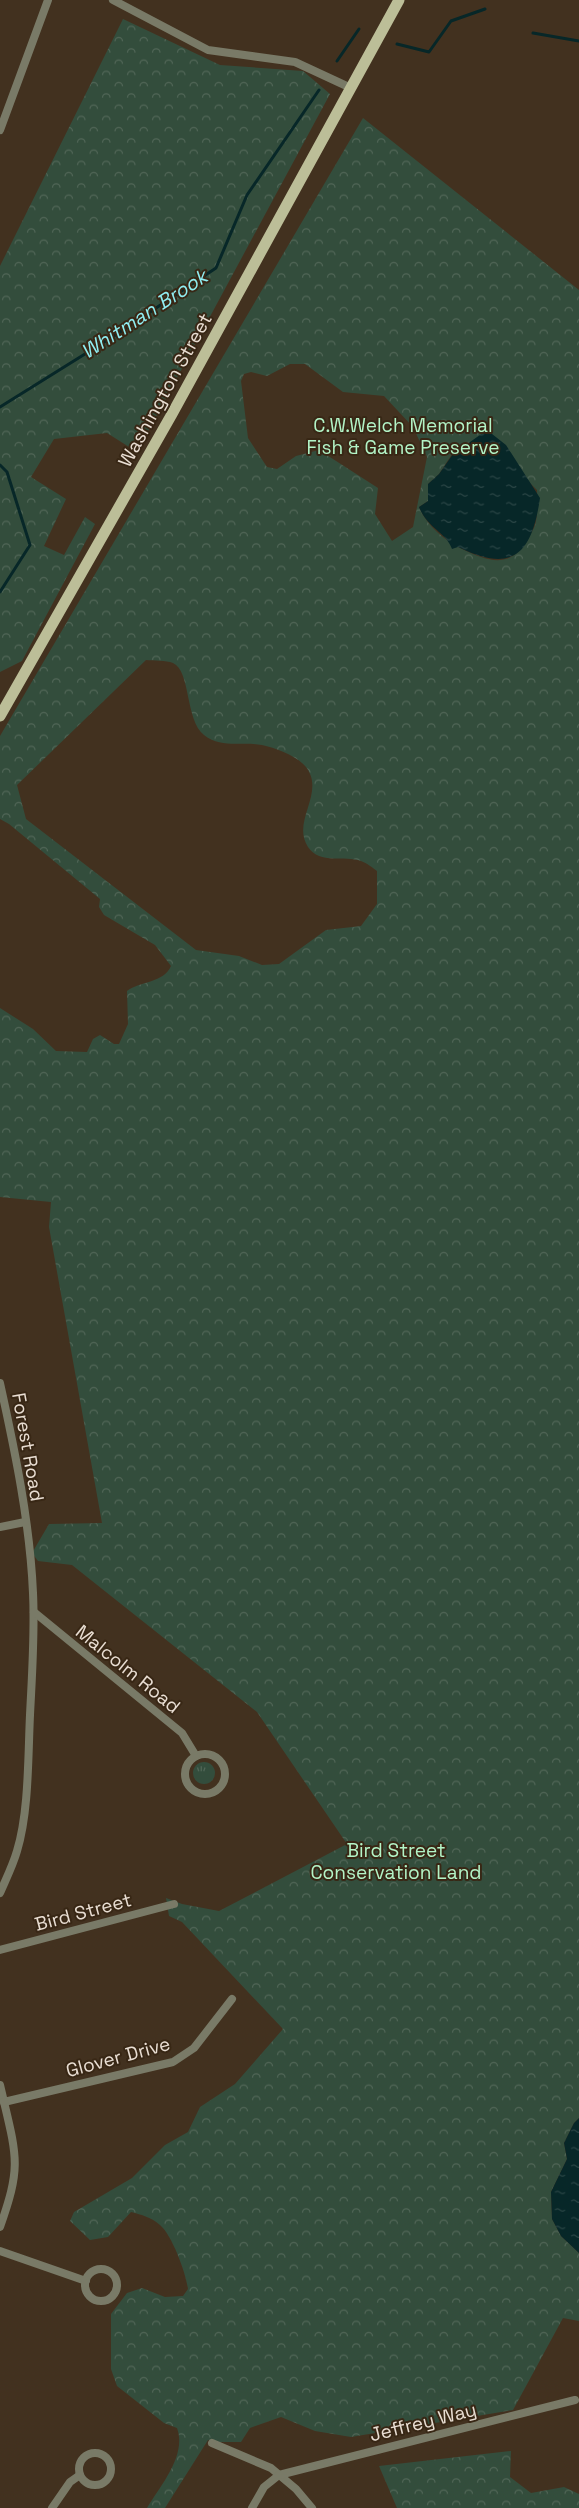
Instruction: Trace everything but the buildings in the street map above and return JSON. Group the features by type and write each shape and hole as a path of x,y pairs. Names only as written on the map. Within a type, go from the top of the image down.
{"main road":[{"name":"Washington Street","path":"0,716 172,414 399,0"}],"street":[{"path":"0,130 48,0"},
{"path":"113,0 208,50 295,62 327,74 351,88"},
{"name":"Forest Road","path":"0,1383 12,1432 25,1522 0,1527"},
{"path":"0,1893 17,1852 22,1829 29,1748 34,1612 25,1522"},
{"name":"Malcolm Road","path":"34,1612 182,1734 196,1756"},
{"path":"210,1754 216,1756 225,1767 225,1781 216,1792 202,1794 191,1788 187,1783 185,1771 187,1764 196,1756 210,1754"},
{"name":"Bird Street","path":"0,1950 174,1904"},
{"name":"Glover Drive","path":"4,2102 179,2059 194,2048 232,1999"},
{"path":"0,2085 15,2146 16,2166 12,2194 0,2227"},
{"path":"0,2251 86,2281"},
{"path":"105,2269 114,2276 117,2288 109,2298 98,2300 88,2293 86,2281 93,2271 105,2269"},
{"name":"Jeffrey Way","path":"280,2475 575,2400"},
{"path":"212,2444 254,2459 271,2468 296,2489 312,2508"},
{"path":"89,2454 102,2454 110,2463 110,2475 102,2484 89,2484 80,2475 80,2463 89,2454"},
{"path":"52,2508 70,2482 80,2475"},
{"path":"252,2508 264,2487 280,2475"}],"green space":[{"path":"123,19 220,65 303,71 330,94 137,452 107,433 54,439 31,477 66,499 44,546 64,555 85,517 95,524 22,661 0,672 0,266"},
{"name":"Bird Street Conservation Land","path":"363,118 579,290 579,2118 574,2123 564,2143 567,2159 551,2192 552,2219 561,2236 579,2253 579,2321 563,2318 513,2410 351,2437 315,2431 281,2417 250,2428 241,2442 215,2442 208,2440 165,2508 147,2508 176,2459 179,2438 177,2428 164,2423 117,2386 111,2369 111,2314 127,2293 142,2288 165,2297 183,2296 188,2289 187,2282 174,2245 165,2230 157,2222 131,2212 108,2237 90,2240 70,2221 74,2212 132,2178 165,2145 188,2132 200,2107 235,2084 283,2029 182,1922 169,1916 166,1898 182,1904 219,1911 347,1844 257,1712 72,1565 38,1561 32,1553 49,1524 102,1523 49,1227 51,1202 0,1197 0,1008 33,1029 56,1051 87,1052 93,1039 100,1035 114,1044 119,1044 128,1024 127,991 163,976 171,966 155,945 104,915 99,907 100,899 9,824 0,819 0,736","holes":["290,364 305,364 343,392 384,396 413,427 427,457 413,527 392,541 375,514 378,488 319,450 296,456 277,469 267,467 248,438 241,381 244,374 251,372 267,376","452,454 528,481 537,490 537,517 532,532 519,551 505,559 497,560 480,557 462,549 437,532 422,514 419,507 428,501 428,484 439,474","146,660 170,662 179,668 183,676 194,719 204,735 218,742 254,744 274,748 292,756 306,767 311,777 312,787 303,827 308,847 319,856 355,859 368,864 377,871 377,904 361,926 326,930 279,964 262,965 239,956 196,950 26,819 17,785"]},
{"path":"204,1762 212,1765 215,1773 212,1781 204,1784 196,1781 193,1773 196,1765"},
{"path":"511,2451 510,2477 531,2493 564,2487 579,2494 579,2508 397,2508 379,2466"}],"water":[{"path":"487,430 506,445 540,498 532,533 517,554 506,558 493,559 458,547 452,549 445,538 422,514 419,507 428,501 428,484 439,474 453,454"},
{"path":"579,2118 579,2253 561,2236 552,2219 551,2192 567,2159 564,2143 574,2123"}],"waterway":[{"name":"Whitman Brook","path":"397,44 429,52 451,21 485,9"},
{"name":"Whitman Brook","path":"337,61 359,29"},
{"name":"Whitman Brook","path":"533,33 579,41"},
{"name":"Whitman Brook","path":"0,407 117,334 216,268 247,195 319,90"},
{"name":"Whitman Brook","path":"0,465 7,472 30,545 0,592"}],"park label":[{"name":"C.W.Welch Memorial Fish & Game Preserve","path":"403,436"}]}
